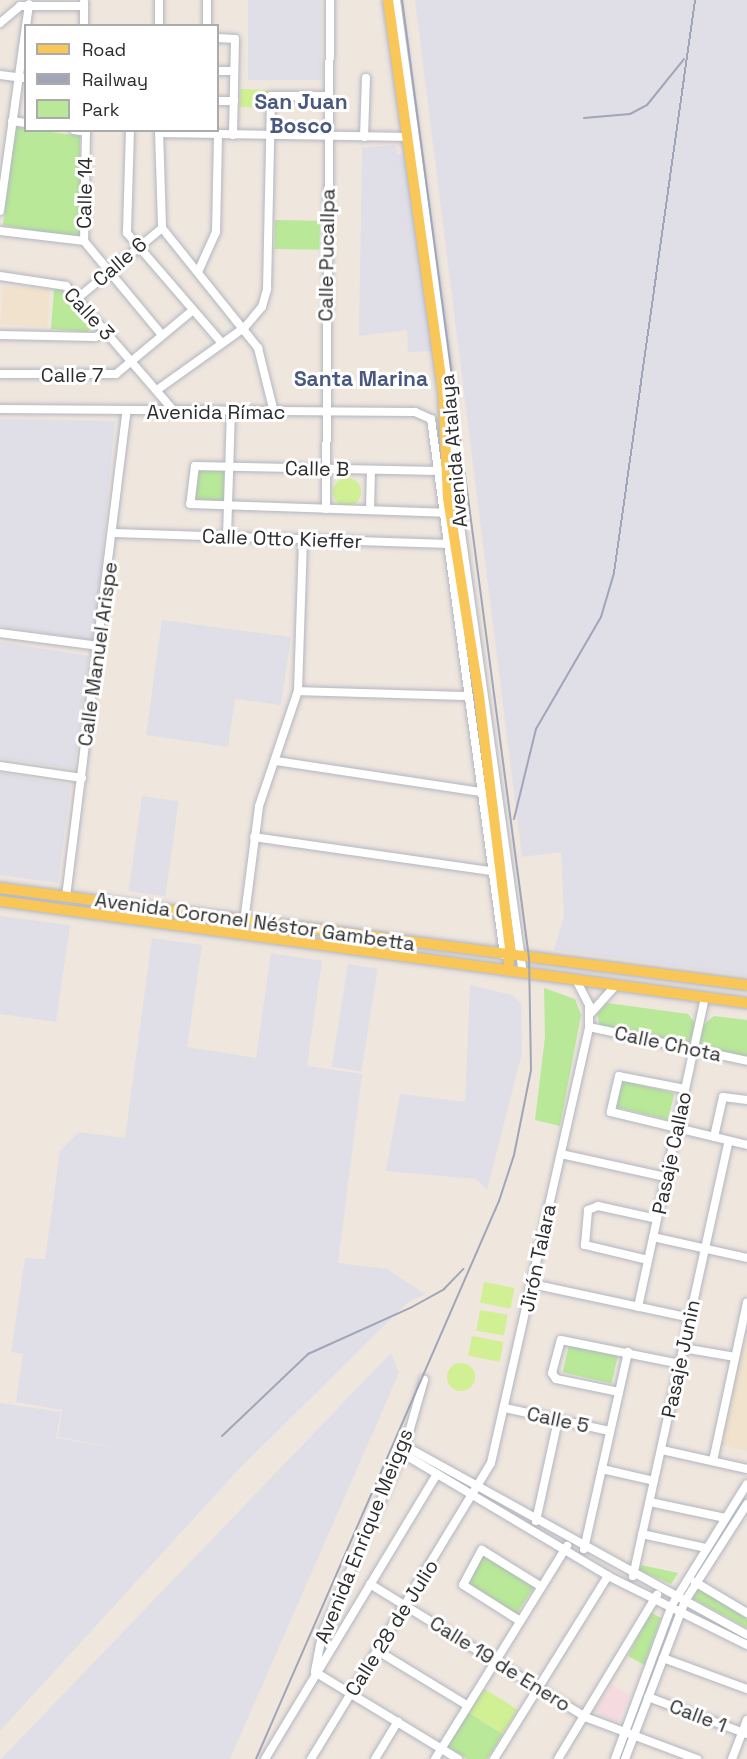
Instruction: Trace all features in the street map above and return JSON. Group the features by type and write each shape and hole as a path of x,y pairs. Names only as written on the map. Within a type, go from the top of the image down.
{"main road":[{"name":"Avenida Atalaya","path":"388,0 445,405 448,498 511,956 508,971"},
{"name":"Avenida Coronel Néstor Gambetta","path":"0,888 244,922 747,986"},
{"name":"Avenida Coronel Néstor Gambetta","path":"0,902 747,1004"}],"street":[{"path":"159,0 159,24"},
{"path":"207,0 207,24"},
{"name":"Calle Pucallpa","path":"326,509 330,0"},
{"name":"Avenida Atalaya","path":"396,0 450,388 454,483 511,956"},
{"path":"0,23 29,4 84,3 84,24"},
{"path":"26,24 29,4"},
{"path":"219,38 235,39 233,135"},
{"path":"0,211 12,122 22,78 24,52"},
{"path":"219,71 234,72"},
{"path":"0,75 22,78"},
{"path":"364,137 366,78"},
{"path":"158,390 245,327 258,314 267,289 271,96 328,96"},
{"path":"219,101 234,101"},
{"path":"12,122 24,123"},
{"name":"Calle 14","path":"86,132 84,241 109,274 162,335"},
{"path":"130,132 127,233 222,343"},
{"path":"274,412 266,367 245,327 162,228 159,132 408,137"},
{"path":"198,272 216,232 218,134"},
{"name":"Calle 6","path":"79,297 162,228"},
{"path":"0,231 84,241"},
{"name":"Calle 3","path":"0,276 61,283 79,297 174,411"},
{"name":"Calle 7","path":"0,375 105,377 132,361 193,310"},
{"path":"0,335 95,337 106,332"},
{"name":"Avenida Rímac","path":"0,409 126,412 415,412 431,419"},
{"name":"Calle Manuel Arispe","path":"66,897 114,533 126,412"},
{"path":"227,537 231,412"},
{"name":"Avenida Atalaya","path":"431,419 491,871 511,956 523,973"},
{"name":"Calle B","path":"228,508 190,504 195,466 439,471"},
{"path":"370,510 371,470"},
{"path":"228,508 444,513"},
{"name":"Calle Otto Kieffer","path":"114,533 449,544"},
{"path":"244,922 254,837 298,691 303,539"},
{"path":"0,633 99,646"},
{"path":"298,691 469,696"},
{"path":"276,761 481,792"},
{"path":"0,766 82,778"},
{"path":"254,837 491,871"},
{"name":"Jirón Talara","path":"472,1497 478,1486 505,1408 589,1026 590,1014 577,981"},
{"path":"590,1014 615,986"},
{"name":"Pasaje Callao","path":"638,1307 705,998"},
{"name":"Calle Chota","path":"589,1026 747,1061"},
{"path":"686,1089 623,1076 617,1079 614,1115 747,1144"},
{"path":"714,1137 723,1097 747,1100"},
{"name":"Pasaje Junin","path":"633,1576 729,1141"},
{"path":"561,1154 666,1177"},
{"path":"648,1260 585,1245 588,1210 598,1206 657,1219"},
{"path":"653,1237 747,1258"},
{"path":"532,1284 690,1318"},
{"path":"713,1461 747,1303"},
{"path":"619,1392 556,1379 552,1373 558,1344 566,1339 680,1364"},
{"path":"683,1348 735,1357"},
{"path":"584,1549 628,1352"},
{"name":"Avenida Enrique Meiggs","path":"315,1672 322,1635 403,1449 424,1380"},
{"name":"Calle 5","path":"505,1408 610,1431"},
{"path":"536,1521 558,1420"},
{"path":"403,1449 472,1497 608,1575 672,1605 683,1605 747,1635"},
{"path":"403,1449 478,1486 584,1549 676,1596 683,1605 747,1645"},
{"path":"662,1450 747,1469"},
{"path":"602,1469 654,1481"},
{"path":"265,1759 315,1672 437,1474"},
{"path":"615,1759 676,1596 747,1485"},
{"name":"Calle 28 de Julio","path":"311,1759 472,1497"},
{"path":"650,1502 725,1518"},
{"path":"625,1759 683,1605 695,1582 747,1504"},
{"path":"642,1534 706,1548"},
{"path":"435,1759 570,1541"},
{"path":"520,1621 463,1585 482,1550 542,1587"},
{"path":"494,1759 608,1575"},
{"path":"695,1582 747,1612"},
{"name":"Calle 19 de Enero","path":"370,1584 585,1717 696,1759"},
{"path":"558,1759 660,1588"},
{"path":"378,1651 468,1706"},
{"path":"663,1658 747,1689"},
{"path":"315,1672 458,1759"},
{"name":"Calle 1","path":"648,1697 745,1733"},
{"path":"732,1759 745,1733 747,1720"},
{"path":"375,1759 398,1721"}],"shaded area":[{"path":"248,0 321,0 321,80 248,80"},
{"path":"415,0 747,0 747,976 554,950 564,916 561,852 522,857"},
{"path":"396,145 397,154 406,156 433,351 408,352 407,330 359,336 362,148"},
{"path":"3,286 50,289 47,327 0,324"},
{"path":"0,419 115,421 94,640 0,626"},
{"path":"162,620 291,637 281,705 235,699 228,747 146,735"},
{"path":"0,642 89,656 74,769 0,758"},
{"path":"0,773 71,785 58,883 0,875"},
{"path":"142,796 179,801 165,896 129,891"},
{"path":"0,916 70,925 56,1022 0,1014"},
{"path":"152,938 202,945 187,1047 256,1058 271,953 322,961 307,1066 362,1074 338,1263 387,1269 425,1294 407,1303 238,1470 0,1731 0,1403 61,1412 56,1438 134,1451 58,1437 62,1410 16,1402 23,1354 11,1352 25,1258 45,1259 60,1151 79,1132 125,1138"},
{"path":"348,964 378,969 361,1071 332,1067"},
{"path":"470,985 512,995 521,1003 522,1053 487,1190 476,1179 386,1171 400,1094 465,1102"},
{"path":"747,1330 747,1451 720,1445"},
{"path":"391,1353 399,1373 230,1759 1,1759"},
{"path":"611,1684 630,1696 617,1723 594,1711"}],"green space":[{"path":"240,89 269,90 268,108 239,107"},
{"path":"15,127 24,128 24,132 51,132 80,136 80,239 3,225"},
{"path":"275,220 320,221 319,250 274,249"},
{"path":"54,289 62,290 92,328 87,332 51,329"},
{"path":"196,471 224,471 224,504 196,504"},
{"path":"347,478 357,482 361,492 357,502 347,506 337,502 333,492 337,482"},
{"path":"544,988 575,999 581,1015 560,1126 535,1120 545,1037"},
{"path":"607,1003 688,1014 695,1023 690,1043 600,1026 597,1014"},
{"path":"714,1016 747,1020 747,1059 699,1047 703,1025"},
{"path":"620,1080 674,1094 668,1120 613,1106"},
{"path":"484,1282 514,1288 510,1309 480,1303"},
{"path":"480,1310 508,1315 504,1336 476,1331"},
{"path":"472,1336 503,1342 500,1362 468,1356"},
{"path":"569,1345 618,1356 611,1384 563,1372"},
{"path":"461,1363 471,1367 475,1377 471,1387 461,1391 451,1387 447,1377 451,1367"},
{"path":"485,1554 534,1586 516,1615 466,1583"},
{"path":"641,1565 678,1573 671,1584 639,1570"},
{"path":"698,1588 747,1619 747,1628 692,1598"},
{"path":"650,1612 661,1618 644,1665 628,1656"},
{"path":"483,1688 518,1710 503,1733 468,1712"},
{"path":"468,1712 503,1734 487,1759 467,1759 447,1746"}],"railway":[{"path":"256,1759 499,1201 514,1155 531,1070 529,958 402,0"},
{"path":"514,819 536,729 601,617 614,573 695,0"},
{"path":"584,118 630,114 647,105 684,59"},
{"path":"222,1436 308,1354 412,1307 444,1289 463,1269"}],"district":[{"name":"San Juan Bosco","path":"301,114"},
{"name":"Santa Marina","path":"361,379"}]}
